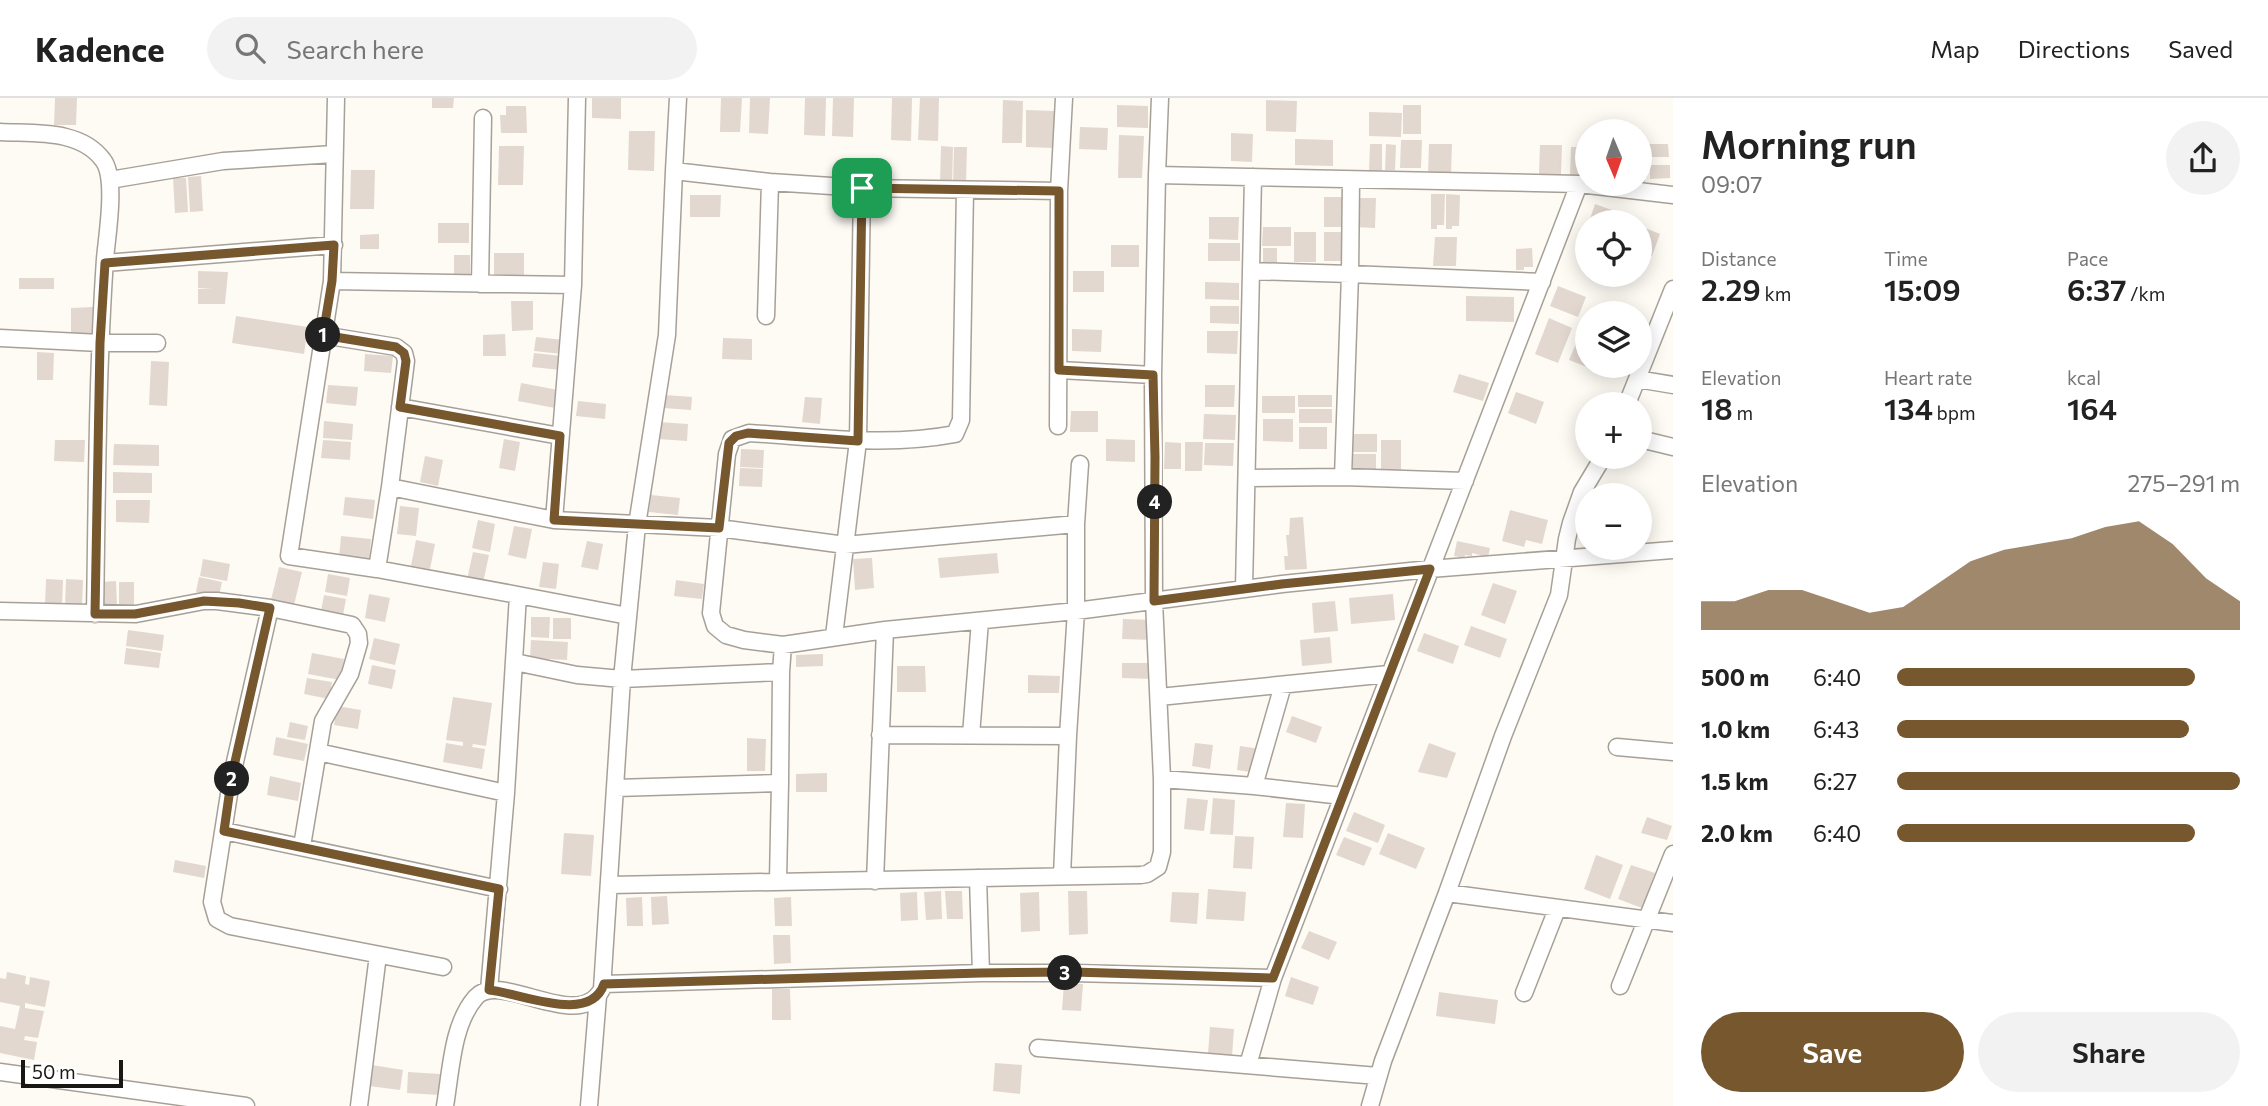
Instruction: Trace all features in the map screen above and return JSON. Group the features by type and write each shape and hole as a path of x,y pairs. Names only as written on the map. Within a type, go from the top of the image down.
{"street":[{"path":"336,98 332,281 289,556 377,569 628,616"},
{"path":"554,520 573,285 577,98"},
{"path":"589,1106 610,885 622,679 637,525 666,344 678,98"},
{"path":"1058,426 1059,191 1063,98"},
{"path":"610,885 1141,875 1158,867 1162,852 1162,779 1154,601 1153,375 1160,98"},
{"path":"480,284 483,118"},
{"path":"0,132 74,138 88,144 104,161 109,171 100,343 95,614"},
{"path":"110,180 223,161 334,154"},
{"path":"674,171 769,182 862,188 1059,191"},
{"path":"1157,175 1575,184"},
{"path":"1244,588 1253,177"},
{"path":"1343,477 1351,180"},
{"path":"766,316 769,182"},
{"path":"834,636 858,441 862,188"},
{"path":"965,190 961,420 955,434 896,441 748,433 736,436 729,443 711,613 715,626 726,635 736,639 783,645 834,636 1076,611 1244,588 1565,557 1673,550"},
{"path":"1652,193 1673,195"},
{"path":"1248,1065 1273,978 1575,195"},
{"path":"105,263 334,245"},
{"path":"1251,271 1542,282"},
{"path":"332,281 573,285"},
{"path":"1632,392 1673,289"},
{"path":"323,335 396,347 402,351 406,361 377,569"},
{"path":"0,338 157,343"},
{"path":"1059,370 1153,375"},
{"path":"1637,379 1673,385"},
{"path":"400,407 560,436"},
{"path":"1652,442 1673,447"},
{"path":"1062,876 1076,611 1076,524 1080,464"},
{"path":"1370,1106 1378,1076 1508,724 1559,595 1567,539 1582,492 1595,469"},
{"path":"1248,478 1343,477 1465,481"},
{"path":"390,487 554,520 719,528 845,545 1076,524"},
{"path":"489,990 499,889 518,594"},
{"path":"0,611 135,614 204,601 270,608 352,625 359,643 350,674 323,721 302,846"},
{"path":"270,608 232,775 212,902 215,912 222,923 443,967"},
{"path":"971,735 980,621"},
{"path":"875,881 885,630"},
{"path":"778,881 783,645"},
{"path":"515,662 577,675 622,679 781,672"},
{"path":"1159,697 1389,674"},
{"path":"1254,786 1283,685"},
{"path":"880,735 1068,736"},
{"path":"1617,747 1673,752"},
{"path":"318,752 506,793"},
{"path":"1162,779 1342,796"},
{"path":"616,788 780,783"},
{"path":"224,831 499,889"},
{"path":"1620,986 1673,854"},
{"path":"978,878 981,973"},
{"path":"1447,893 1673,923"},
{"path":"1524,993 1556,909"},
{"path":"359,1106 378,955"},
{"path":"445,1106 464,1016 476,997 489,990 569,1005 587,1003 601,990 981,973 1073,972 1273,978"},
{"path":"1038,1048 1378,1076"},
{"path":"0,1072 246,1106"}],"building":[{"path":"55,98 77,98 76,125 54,125"},
{"path":"432,98 454,98 453,108 432,108"},
{"path":"592,98 621,98 621,119 592,118"},
{"path":"721,98 742,98 740,132 720,132"},
{"path":"750,98 770,98 768,134 749,133"},
{"path":"805,98 826,98 825,136 804,135"},
{"path":"833,98 854,98 853,137 832,136"},
{"path":"892,98 912,98 911,141 891,140"},
{"path":"920,98 939,98 938,141 918,140"},
{"path":"1003,100 1023,101 1022,143 1002,143"},
{"path":"1266,100 1297,101 1296,132 1266,131"},
{"path":"1117,105 1148,106 1148,128 1117,127"},
{"path":"1403,105 1421,105 1421,134 1403,134"},
{"path":"506,106 526,106 527,133 501,133 500,115 506,115"},
{"path":"1026,110 1055,111 1054,148 1026,147"},
{"path":"1369,112 1402,113 1401,137 1369,136"},
{"path":"1080,127 1108,128 1107,150 1079,149"},
{"path":"629,131 655,131 654,171 628,170"},
{"path":"1231,133 1253,134 1252,162 1231,161"},
{"path":"1119,135 1144,136 1142,178 1118,178"},
{"path":"1295,139 1333,140 1333,166 1295,165"},
{"path":"1401,140 1422,140 1421,168 1400,168"},
{"path":"1370,144 1382,144 1382,171 1369,171"},
{"path":"1386,144 1396,145 1395,170 1385,170"},
{"path":"1429,144 1452,144 1451,175 1428,175"},
{"path":"1652,144 1668,144 1669,157 1652,157"},
{"path":"1540,145 1562,145 1561,175 1539,174"},
{"path":"499,146 524,146 523,185 498,185"},
{"path":"941,146 953,147 952,184 940,183"},
{"path":"954,147 967,147 966,184 953,183"},
{"path":"1571,147 1575,147 1575,176 1570,176"},
{"path":"1652,165 1670,165 1670,178 1652,179"},
{"path":"351,170 375,170 374,209 350,209"},
{"path":"201,176 203,211 190,212 188,177"},
{"path":"173,178 186,178 188,212 175,213"},
{"path":"1431,194 1445,194 1444,225 1437,225 1437,229 1431,229"},
{"path":"1446,194 1460,195 1459,226 1452,226 1452,229 1446,229"},
{"path":"690,195 721,195 720,217 690,217"},
{"path":"1324,197 1346,197 1345,227 1324,227"},
{"path":"1354,198 1376,198 1375,228 1354,227"},
{"path":"1595,204 1612,210 1593,210"},
{"path":"1209,217 1239,217 1238,240 1209,239"},
{"path":"438,223 469,223 469,243 438,243"},
{"path":"1263,227 1291,227 1291,246 1262,246"},
{"path":"1652,231 1660,234 1652,256"},
{"path":"1294,232 1316,232 1316,262 1294,262"},
{"path":"1324,232 1346,232 1346,261 1324,261"},
{"path":"379,234 379,249 360,249 360,235"},
{"path":"1435,237 1457,237 1456,266 1433,266"},
{"path":"1208,243 1240,243 1240,261 1208,261"},
{"path":"1111,245 1139,245 1139,267 1111,267"},
{"path":"1263,248 1277,248 1277,265 1263,265"},
{"path":"1532,248 1533,267 1516,270 1516,249"},
{"path":"494,253 524,253 524,275 494,276"},
{"path":"454,255 470,255 470,276 454,276"},
{"path":"198,271 228,272 225,304 198,304 198,289 212,288 198,288"},
{"path":"1073,271 1104,271 1104,292 1073,292"},
{"path":"19,278 54,278 54,289 19,289"},
{"path":"1205,282 1239,283 1239,300 1205,299"},
{"path":"1558,286 1586,297 1584,301 1575,301 1575,316 1550,306"},
{"path":"1466,296 1514,297 1514,322 1466,321"},
{"path":"511,301 533,301 533,330 512,331"},
{"path":"1210,306 1239,306 1239,324 1210,323"},
{"path":"93,307 93,334 71,334 71,308"},
{"path":"236,316 308,327 304,354 232,343"},
{"path":"1549,318 1572,328 1558,363 1535,354"},
{"path":"1072,329 1102,330 1101,352 1072,351"},
{"path":"1207,331 1238,331 1237,354 1207,353"},
{"path":"505,334 506,356 483,356 483,335"},
{"path":"536,337 564,340 562,354 534,351"},
{"path":"723,338 752,339 752,360 722,359"},
{"path":"1575,346 1575,362 1569,360"},
{"path":"37,352 54,353 53,380 37,380"},
{"path":"534,353 562,356 561,370 532,367"},
{"path":"365,354 393,356 391,373 364,371"},
{"path":"151,361 169,362 167,406 149,405"},
{"path":"1459,374 1489,383 1483,401 1453,392"},
{"path":"521,383 558,390 555,408 518,401"},
{"path":"328,385 358,387 356,406 326,403"},
{"path":"1205,385 1235,385 1234,407 1205,407"},
{"path":"1516,392 1544,402 1536,424 1508,413"},
{"path":"665,395 692,397 691,410 664,408"},
{"path":"1298,395 1332,395 1332,407 1298,407"},
{"path":"1262,396 1295,396 1295,413 1262,413"},
{"path":"805,397 822,398 820,424 802,422"},
{"path":"578,401 606,404 605,419 576,416"},
{"path":"1299,409 1332,409 1332,423 1299,423"},
{"path":"1071,411 1098,411 1098,432 1070,432"},
{"path":"1204,414 1236,415 1235,440 1203,439"},
{"path":"1263,419 1293,419 1293,442 1263,441"},
{"path":"324,421 353,424 352,440 323,438"},
{"path":"659,422 688,424 687,441 658,439"},
{"path":"1299,427 1327,427 1327,449 1299,449"},
{"path":"1353,434 1377,434 1377,452 1353,452"},
{"path":"504,439 520,442 515,471 499,468"},
{"path":"1106,439 1135,440 1135,462 1106,461"},
{"path":"55,440 85,440 84,462 54,461"},
{"path":"323,440 351,442 350,460 321,458"},
{"path":"1381,440 1401,440 1401,471 1381,471"},
{"path":"1165,442 1181,443 1181,469 1164,469"},
{"path":"1185,442 1203,442 1202,471 1185,471"},
{"path":"1205,443 1234,443 1233,466 1204,465"},
{"path":"114,444 159,445 159,466 113,465"},
{"path":"741,449 764,450 763,468 740,467"},
{"path":"1353,454 1376,454 1376,471 1353,471"},
{"path":"425,456 443,460 438,486 420,482"},
{"path":"740,468 763,469 762,487 739,486"},
{"path":"113,472 152,473 152,493 113,493"},
{"path":"651,495 680,498 678,515 649,512"},
{"path":"345,497 375,500 373,519 343,515"},
{"path":"116,500 150,500 149,523 116,522"},
{"path":"400,506 419,508 416,536 397,534"},
{"path":"1510,510 1548,520 1542,544 1526,540 1524,547 1502,541"},
{"path":"1303,517 1307,569 1285,570 1284,556 1288,556 1286,535 1289,535 1290,518"},
{"path":"478,520 495,524 490,552 472,548"},
{"path":"514,526 532,529 526,559 508,555"},
{"path":"341,536 371,539 369,561 339,558"},
{"path":"416,540 435,544 430,569 411,566"},
{"path":"587,541 603,544 598,570 581,567"},
{"path":"1457,541 1490,548 1488,557 1472,553 1472,556 1465,555 1464,558 1454,556"},
{"path":"473,552 489,555 483,583 467,580"},
{"path":"997,553 999,573 940,578 938,558"},
{"path":"872,558 874,588 855,590 853,559"},
{"path":"203,559 230,564 227,581 200,576"},
{"path":"543,562 559,564 556,589 539,587"},
{"path":"279,567 302,572 294,605 271,600"},
{"path":"328,574 350,578 347,596 325,592"},
{"path":"199,577 222,582 219,596 196,592"},
{"path":"46,579 63,580 62,606 45,605"},
{"path":"66,579 83,580 82,606 65,606"},
{"path":"676,580 704,584 702,599 674,596"},
{"path":"116,581 117,607 103,607 102,582"},
{"path":"119,582 134,582 134,606 119,606"},
{"path":"1493,583 1517,591 1505,624 1481,615"},
{"path":"369,594 390,598 385,622 365,618"},
{"path":"1393,594 1395,620 1351,624 1349,598"},
{"path":"324,595 346,599 343,615 321,611"},
{"path":"1335,601 1338,631 1314,633 1312,603"},
{"path":"531,617 550,617 549,638 531,637"},
{"path":"553,618 571,618 571,639 553,639"},
{"path":"1123,619 1154,620 1154,640 1122,639"},
{"path":"1471,626 1507,639 1500,658 1464,645"},
{"path":"128,630 164,635 162,651 126,646"},
{"path":"1424,633 1459,646 1453,664 1417,651"},
{"path":"1330,637 1332,663 1302,666 1300,640"},
{"path":"374,638 400,644 395,665 369,659"},
{"path":"531,640 568,642 567,660 530,658"},
{"path":"126,648 161,653 159,668 124,664"},
{"path":"312,653 344,659 340,680 308,674"},
{"path":"823,654 823,666 796,667 796,655"},
{"path":"1122,663 1155,663 1154,679 1122,678"},
{"path":"372,665 396,670 392,689 368,684"},
{"path":"897,666 925,666 926,692 897,692"},
{"path":"1028,675 1060,676 1059,693 1028,693"},
{"path":"307,678 332,682 329,699 304,694"},
{"path":"453,697 492,703 486,746 473,744 472,747 485,749 482,769 443,762 446,743 463,746 463,742 446,740"},
{"path":"337,706 361,710 358,729 334,725"},
{"path":"1292,716 1322,727 1316,743 1286,732"},
{"path":"290,722 308,726 305,740 287,737"},
{"path":"276,737 308,744 304,761 273,755"},
{"path":"747,738 766,739 765,771 747,771"},
{"path":"1195,743 1213,745 1210,769 1192,766"},
{"path":"1429,743 1456,753 1447,778 1418,772"},
{"path":"1240,746 1260,749 1257,773 1237,770"},
{"path":"827,773 827,792 796,792 796,774"},
{"path":"270,776 301,783 298,801 267,795"},
{"path":"1187,798 1208,800 1204,831 1184,829"},
{"path":"1213,798 1235,800 1233,835 1210,834"},
{"path":"1286,803 1305,804 1303,838 1283,837"},
{"path":"1354,812 1385,825 1378,843 1346,831"},
{"path":"1647,817 1672,826 1667,840 1641,833"},
{"path":"564,833 594,835 591,876 561,874"},
{"path":"1388,833 1425,848 1416,869 1379,854"},
{"path":"1235,836 1254,837 1252,869 1233,868"},
{"path":"1344,837 1372,848 1364,866 1336,855"},
{"path":"1596,855 1623,865 1610,899 1584,889"},
{"path":"175,860 206,866 204,878 173,872"},
{"path":"1631,865 1655,873 1642,908 1618,899"},
{"path":"1208,889 1246,892 1244,921 1206,919"},
{"path":"941,891 942,919 926,920 924,892"},
{"path":"945,891 962,891 963,919 947,919"},
{"path":"1068,891 1087,891 1088,934 1069,935"},
{"path":"917,892 918,920 901,921 900,893"},
{"path":"1039,892 1040,931 1021,932 1020,893"},
{"path":"1172,892 1199,893 1197,924 1170,922"},
{"path":"667,896 669,924 652,925 651,897"},
{"path":"642,897 643,926 627,926 626,898"},
{"path":"791,897 792,926 775,926 774,898"},
{"path":"1309,931 1337,942 1329,960 1301,948"},
{"path":"773,935 790,935 791,963 774,964"},
{"path":"7,972 26,976 25,984 29,985 30,977 50,981 45,1007 25,1003 25,1008 44,1011 38,1038 25,1036 24,1040 37,1042 34,1060 0,1053 0,1026 15,1029 20,1006 0,1002 0,978 6,979"},
{"path":"1291,977 1319,987 1313,1005 1285,996"},
{"path":"1064,983 1083,984 1081,1011 1062,1010"},
{"path":"772,989 790,989 791,1020 772,1020"},
{"path":"1439,992 1498,1000 1495,1024 1436,1016"},
{"path":"1210,1027 1234,1029 1232,1056 1208,1054"},
{"path":"995,1063 1022,1065 1020,1094 993,1091"},
{"path":"372,1065 403,1070 400,1090 369,1086"},
{"path":"408,1072 440,1074 439,1095 407,1093"}],"route":[{"path":"862,188 1059,191 1059,370 1153,375 1154,601 1282,584 1430,569 1273,978 1073,972 604,984 594,1000 581,1005 569,1005 489,990 499,889 224,831 232,775 270,608 204,601 135,614 95,614 100,343 105,263 334,245 332,281 323,335 396,347 402,351 406,361 400,407 560,436 554,520 719,528 729,443 736,436 748,433 858,441 862,188"}]}
